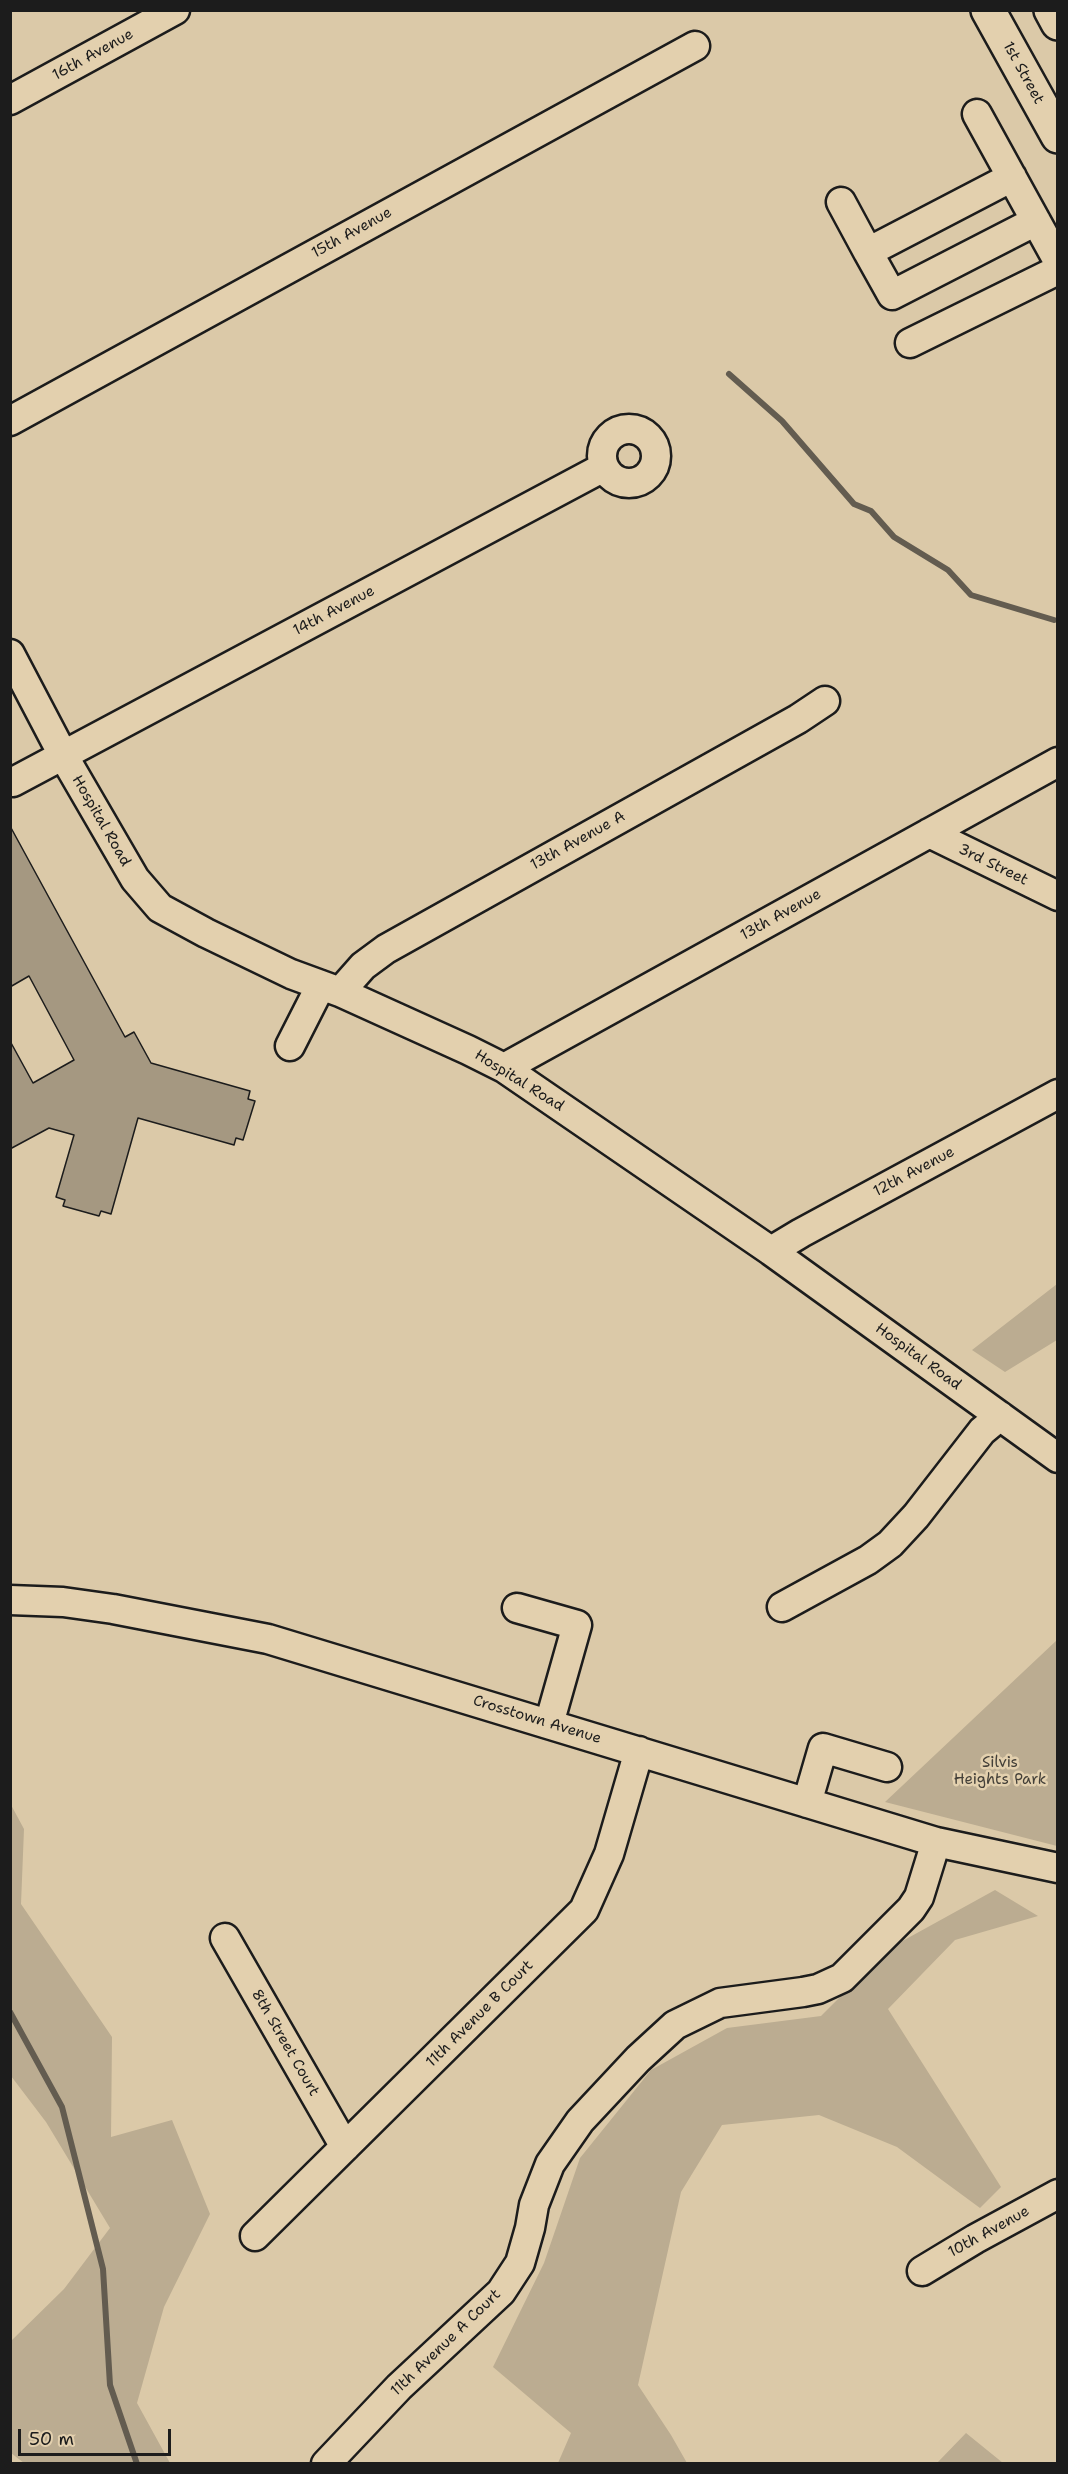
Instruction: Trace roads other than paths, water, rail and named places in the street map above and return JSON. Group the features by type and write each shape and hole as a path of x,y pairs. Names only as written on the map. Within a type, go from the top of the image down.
{"main road":[{"name":"1st Street","path":"988,10 1058,136"},
{"path":"1051,10 1058,23"}],"street":[{"name":"16th Avenue","path":"10,100 175,10"},
{"name":"15th Avenue","path":"10,422 695,46"},
{"path":"977,114 1058,261"},
{"path":"868,252 1012,177"},
{"path":"841,202 892,295 1036,221"},
{"path":"910,343 1058,270"},
{"name":"14th Avenue","path":"13,782 604,467"},
{"name":"Hospital Road","path":"10,654 63,755 135,879 160,908 238,948 504,1068 771,1251 1058,1458"},
{"name":"13th Avenue A","path":"290,1046 330,989 386,949 798,719 825,701"},
{"name":"13th Avenue","path":"504,1068 1058,762"},
{"name":"3rd Street","path":"929,833 1058,896"},
{"name":"12th Avenue","path":"771,1251 1058,1094"},
{"path":"782,1607 868,1560 890,1544 916,1516 982,1431 1000,1416"},
{"name":"Crosstown Avenue","path":"10,1599 63,1602 230,1630 280,1643 936,1842 1058,1868"},
{"path":"517,1608 577,1625 549,1724"},
{"path":"807,1803 824,1748 887,1767"},
{"name":"11th Avenue B Court","path":"255,2236 584,1910 609,1854 639,1751"},
{"name":"11th Avenue A Court","path":"326,2463 399,2387 501,2292 520,2263 534,2205 550,2164 580,2121 645,2052 675,2025 720,2003 803,1992 842,1978 911,1909 919,1897 936,1842"},
{"name":"8th Street Court","path":"225,1938 345,2147"},
{"name":"10th Avenue","path":"922,2271 1058,2194"}],"waterway":[{"path":"729,374 782,421 854,504 871,511 894,537 948,570 971,595 1054,620"},
{"path":"10,2012 62,2107 103,2269 110,2385 137,2464"}],"park label":[{"name":"Silvis Heights Park","path":"1000,1772"}]}
